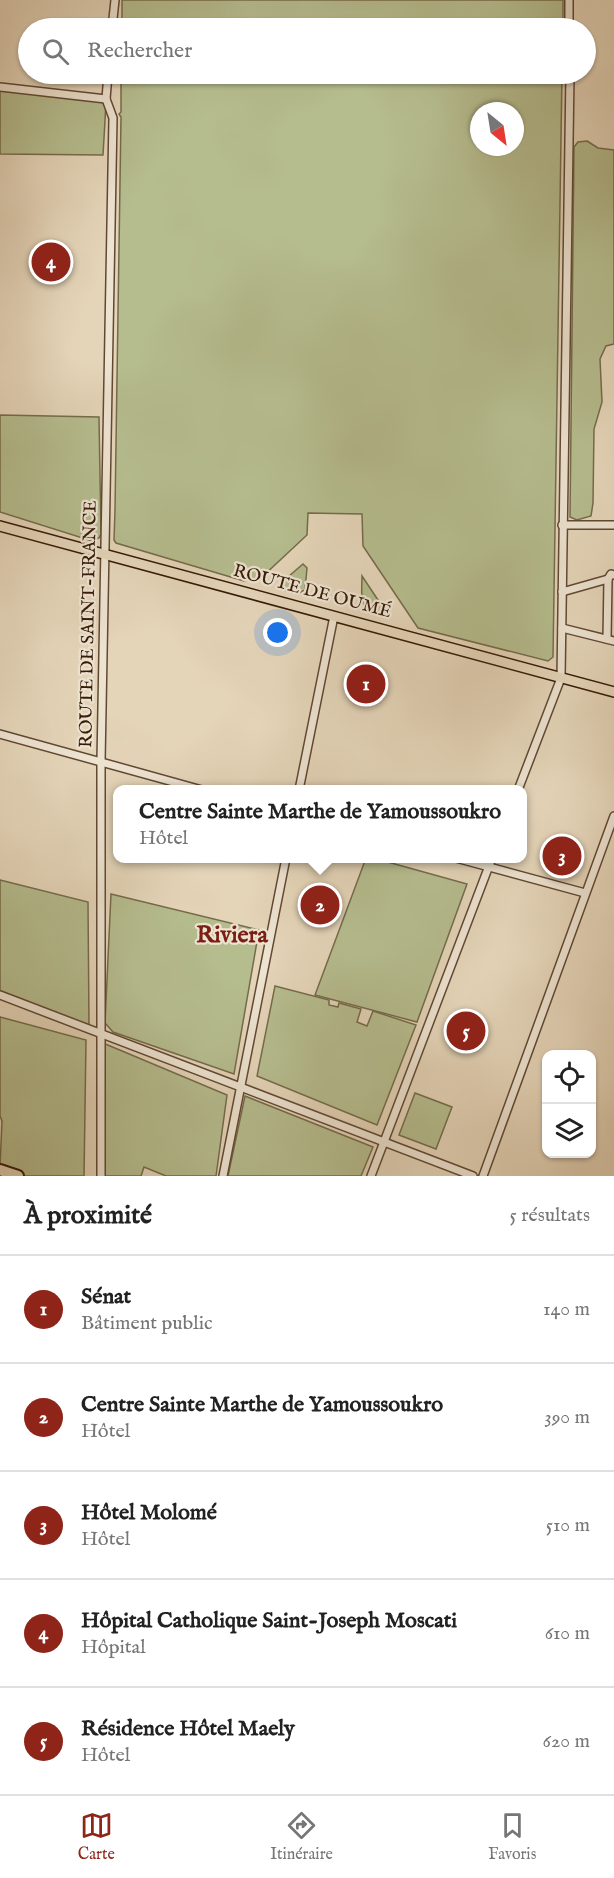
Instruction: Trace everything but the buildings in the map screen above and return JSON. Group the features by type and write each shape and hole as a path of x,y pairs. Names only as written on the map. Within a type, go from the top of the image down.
{"highway":[{"path":"0,1170 18,1176"}],"main road":[{"name":"ROUTE DE OUMÉ","path":"0,526 614,692"}],"street":[{"path":"113,18 115,0"},
{"path":"569,0 569,18"},
{"name":"ROUTE DE SAINT-FRANCE","path":"101,1176 101,761 113,118 106,99 107,84"},
{"path":"520,785 561,678 570,84"},
{"path":"0,87 106,99"},
{"path":"562,525 614,525"},
{"path":"561,628 610,640 611,577 562,592"},
{"path":"300,785 334,616"},
{"path":"0,734 188,785"},
{"path":"483,1176 614,816"},
{"path":"223,1176 285,863"},
{"path":"474,863 585,893"},
{"path":"371,1176 490,863"},
{"path":"0,996 473,1176"}],"green space":[{"path":"122,0 563,0 563,18 122,18"},
{"path":"121,84 562,84 553,657 548,661 418,628 363,546 362,514 308,513 307,535 263,576 244,581 116,543 114,540 121,117 119,114 121,112"},
{"path":"0,91 101,98 106,103 103,155 0,154"},
{"path":"587,141 598,148 614,150 614,344 606,346 600,359 602,402 594,429 591,516 577,520 570,517 574,147 578,142"},
{"path":"0,415 99,417 101,534 99,538 92,541 0,512"},
{"path":"303,564 307,568 305,590 297,594 283,590 281,583"},
{"path":"362,576 384,609 383,614 375,613 365,607 362,597"},
{"path":"364,863 391,863 467,884 417,1022 315,995"},
{"path":"0,880 88,902 89,1025 0,992"},
{"path":"111,894 259,930 234,1074 113,1032 105,1023"},
{"path":"275,986 329,1000 329,1005 338,1007 339,1003 361,1009 357,1022 367,1026 373,1011 416,1025 377,1125 257,1076"},
{"path":"0,1017 86,1040 84,1176 23,1176 0,1167 2,1121 0,1116"},
{"path":"103,1043 227,1095 216,1176 166,1176 144,1167 141,1176 102,1176"},
{"path":"415,1093 452,1107 436,1149 399,1135"},
{"path":"245,1096 373,1147 361,1176 228,1176"}],"place":[{"name":"Hôpital Catholique Saint-Joseph Moscati","path":"51,262"},
{"name":"Sénat","path":"366,684"},
{"name":"Hôtel Molomé","path":"562,856"},
{"name":"Centre Sainte Marthe de Yamoussoukro","path":"320,905"},
{"name":"Résidence Hôtel Maely","path":"466,1031"}],"district":[{"name":"Riviera","path":"232,935"}]}
